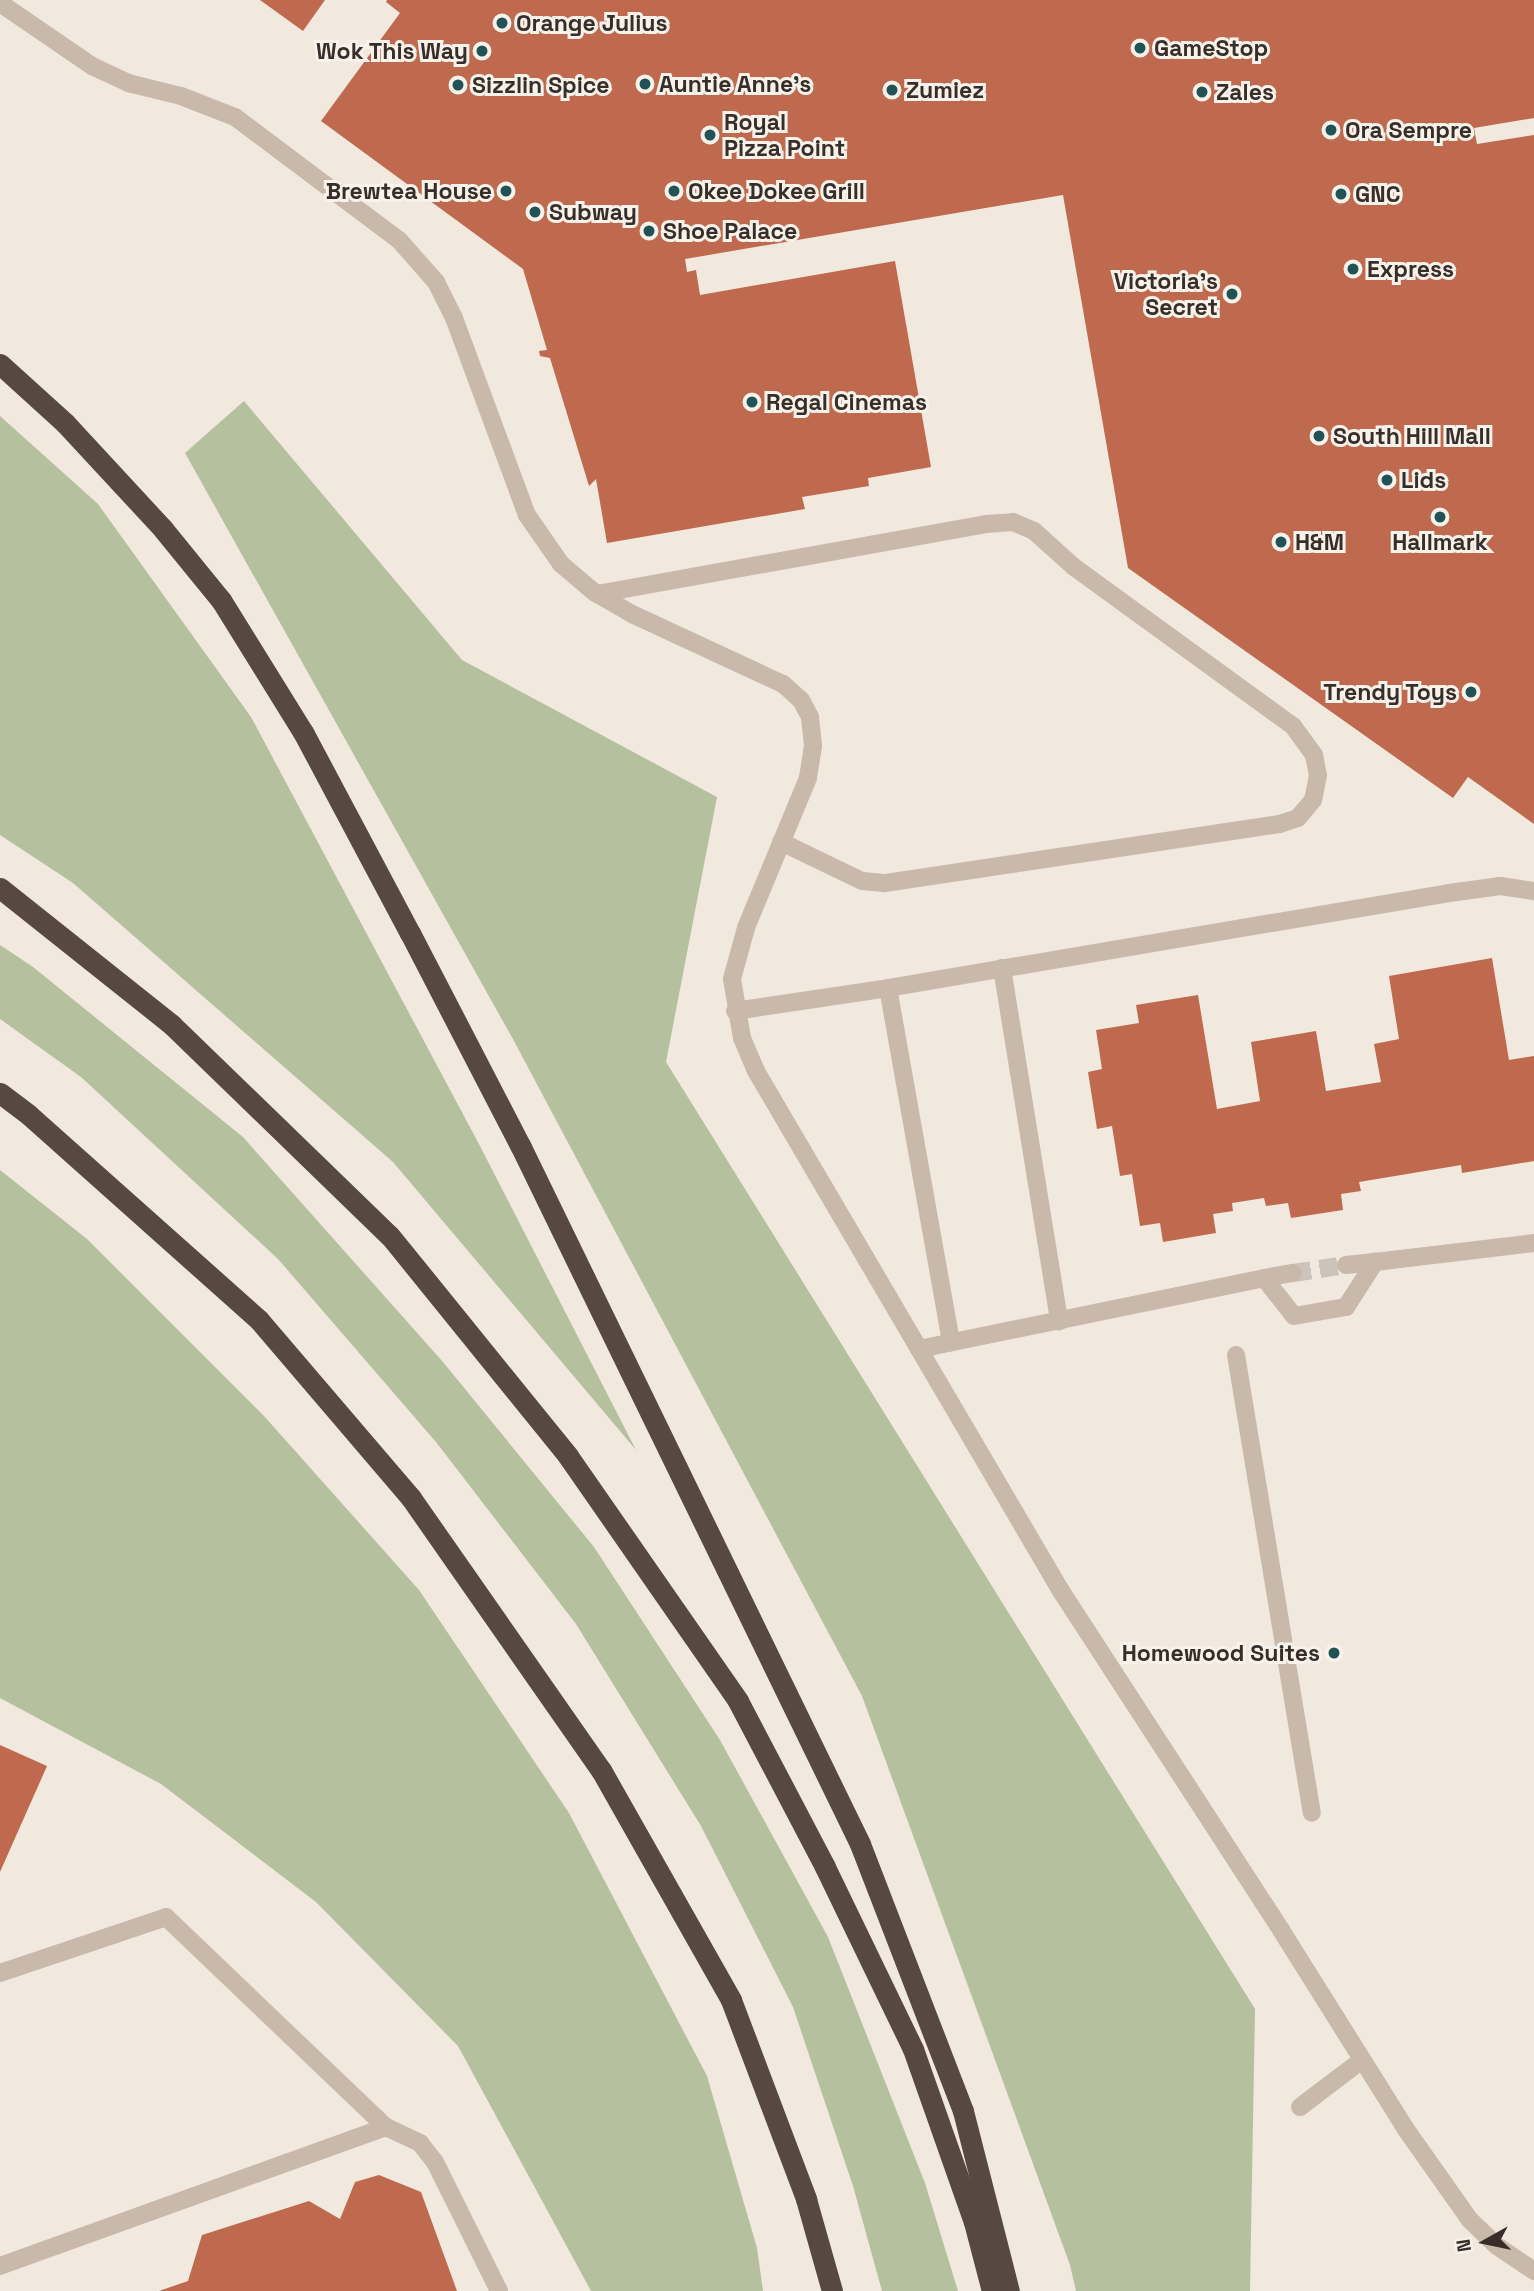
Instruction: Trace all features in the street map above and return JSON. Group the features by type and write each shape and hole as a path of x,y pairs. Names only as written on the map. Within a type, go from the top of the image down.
{"highway":[{"path":"0,364 65,423 163,529 221,600 303,732 410,933 527,1160 860,1844 963,2111 1009,2291"},
{"path":"0,888 172,1025 390,1236 568,1456 738,1701 825,1867 913,2049 974,2222 992,2291"},
{"path":"0,1093 29,1115 259,1320 411,1498 578,1736 601,1770 731,2000 806,2199 832,2291"}],"lane":[{"path":"0,3 92,66 128,83 181,96 235,117 399,240 436,282 454,318 527,515 562,564 597,594 632,614 783,684 801,700 810,717 813,746 808,778 738,955 732,979 742,1038 756,1071 1061,1591 1439,2180 1470,2220 1497,2246 1534,2271"},
{"path":"597,594 986,524 1013,522 1034,531 1074,567 1293,726 1314,755 1318,775 1313,800 1298,818 1280,824 884,883 863,881 781,842"},
{"path":"736,1011 888,988 1449,893 1501,886 1534,891"},
{"path":"1002,968 1059,1321"},
{"path":"888,988 951,1342"},
{"path":"1346,1265 1534,1243"},
{"path":"1264,1279 1294,1315 1307,1314 1346,1307 1375,1262"},
{"path":"919,1349 1293,1273"},
{"path":"1236,1355 1311,1813"},
{"path":"0,1973 166,1917 386,2127 419,2143 435,2162 499,2291"},
{"path":"1300,2107 1362,2060"},
{"path":"0,2266 386,2127"}],"green space":[{"path":"244,401 462,660 717,797 666,1062 1255,2009 1250,2291 1076,2291 1070,2265 862,1696 514,1041 185,453"},
{"path":"0,416 98,504 251,717 480,1146 636,1450 393,1162 73,883 0,835"},
{"path":"0,945 33,967 243,1137 443,1362 594,1547 720,1740 828,1937 925,2183 958,2291 882,2291 853,2186 793,2007 701,1826 576,1624 436,1442 278,1259 81,1077 0,1019"},
{"path":"0,1170 87,1239 264,1416 419,1590 569,1813 707,2076 757,2248 763,2291 591,2291 458,2046 316,1902 161,1784 0,1698"}],"building":[{"path":"260,0 325,0 303,31"},
{"name":"South Hill Mall","path":"1534,0 1534,118 1474,128 1477,144 1534,135 1534,824 1468,777 1453,798 1128,568 1063,195 685,259 687,272 696,270 700,295 895,261 931,467 868,478 869,486 802,497 805,509 607,543 596,479 589,486 550,358 540,356 539,351 547,350 523,269 321,121 400,13 386,2"},
{"path":"1492,958 1509,1060 1534,1056 1534,1161 1462,1173 1461,1165 1359,1182 1361,1191 1341,1194 1343,1210 1291,1218 1288,1203 1266,1206 1264,1198 1232,1203 1233,1211 1213,1214 1216,1233 1163,1242 1160,1223 1140,1226 1132,1174 1120,1176 1112,1126 1097,1129 1088,1072 1102,1069 1096,1030 1139,1023 1136,1005 1198,995 1217,1109 1260,1101 1251,1042 1316,1031 1326,1091 1381,1082 1374,1044 1399,1039 1389,976"},
{"path":"0,1745 47,1766 0,1872"},
{"path":"379,2175 421,2192 457,2291 159,2291 188,2281 202,2235 309,2201 340,2219 355,2182"}],"tunnel":[{"path":"1293,1273 1346,1265"}],"place":[{"name":"Orange Julius","path":"502,23"},
{"name":"GameStop","path":"1140,48"},
{"name":"Wok This Way","path":"482,51"},
{"name":"Auntie Anne's","path":"645,84"},
{"name":"Sizzlin Spice","path":"458,85"},
{"name":"Zumiez","path":"892,90"},
{"name":"Zales","path":"1202,92"},
{"name":"Ora Sempre","path":"1331,130"},
{"name":"Royal Pizza Point","path":"710,135"},
{"name":"Brewtea House","path":"506,191"},
{"name":"Okee Dokee Grill","path":"674,191"},
{"name":"GNC","path":"1341,194"},
{"name":"Subway","path":"535,212"},
{"name":"Shoe Palace","path":"649,231"},
{"name":"Express","path":"1353,269"},
{"name":"Victoria's Secret","path":"1232,294"},
{"name":"Regal Cinemas","path":"752,402"},
{"name":"South Hill Mall","path":"1319,436"},
{"name":"Lids","path":"1387,480"},
{"name":"Hallmark","path":"1440,517"},
{"name":"H&M","path":"1281,542"},
{"name":"Trendy Toys","path":"1471,692"},
{"name":"Homewood Suites","path":"1334,1653"}]}
